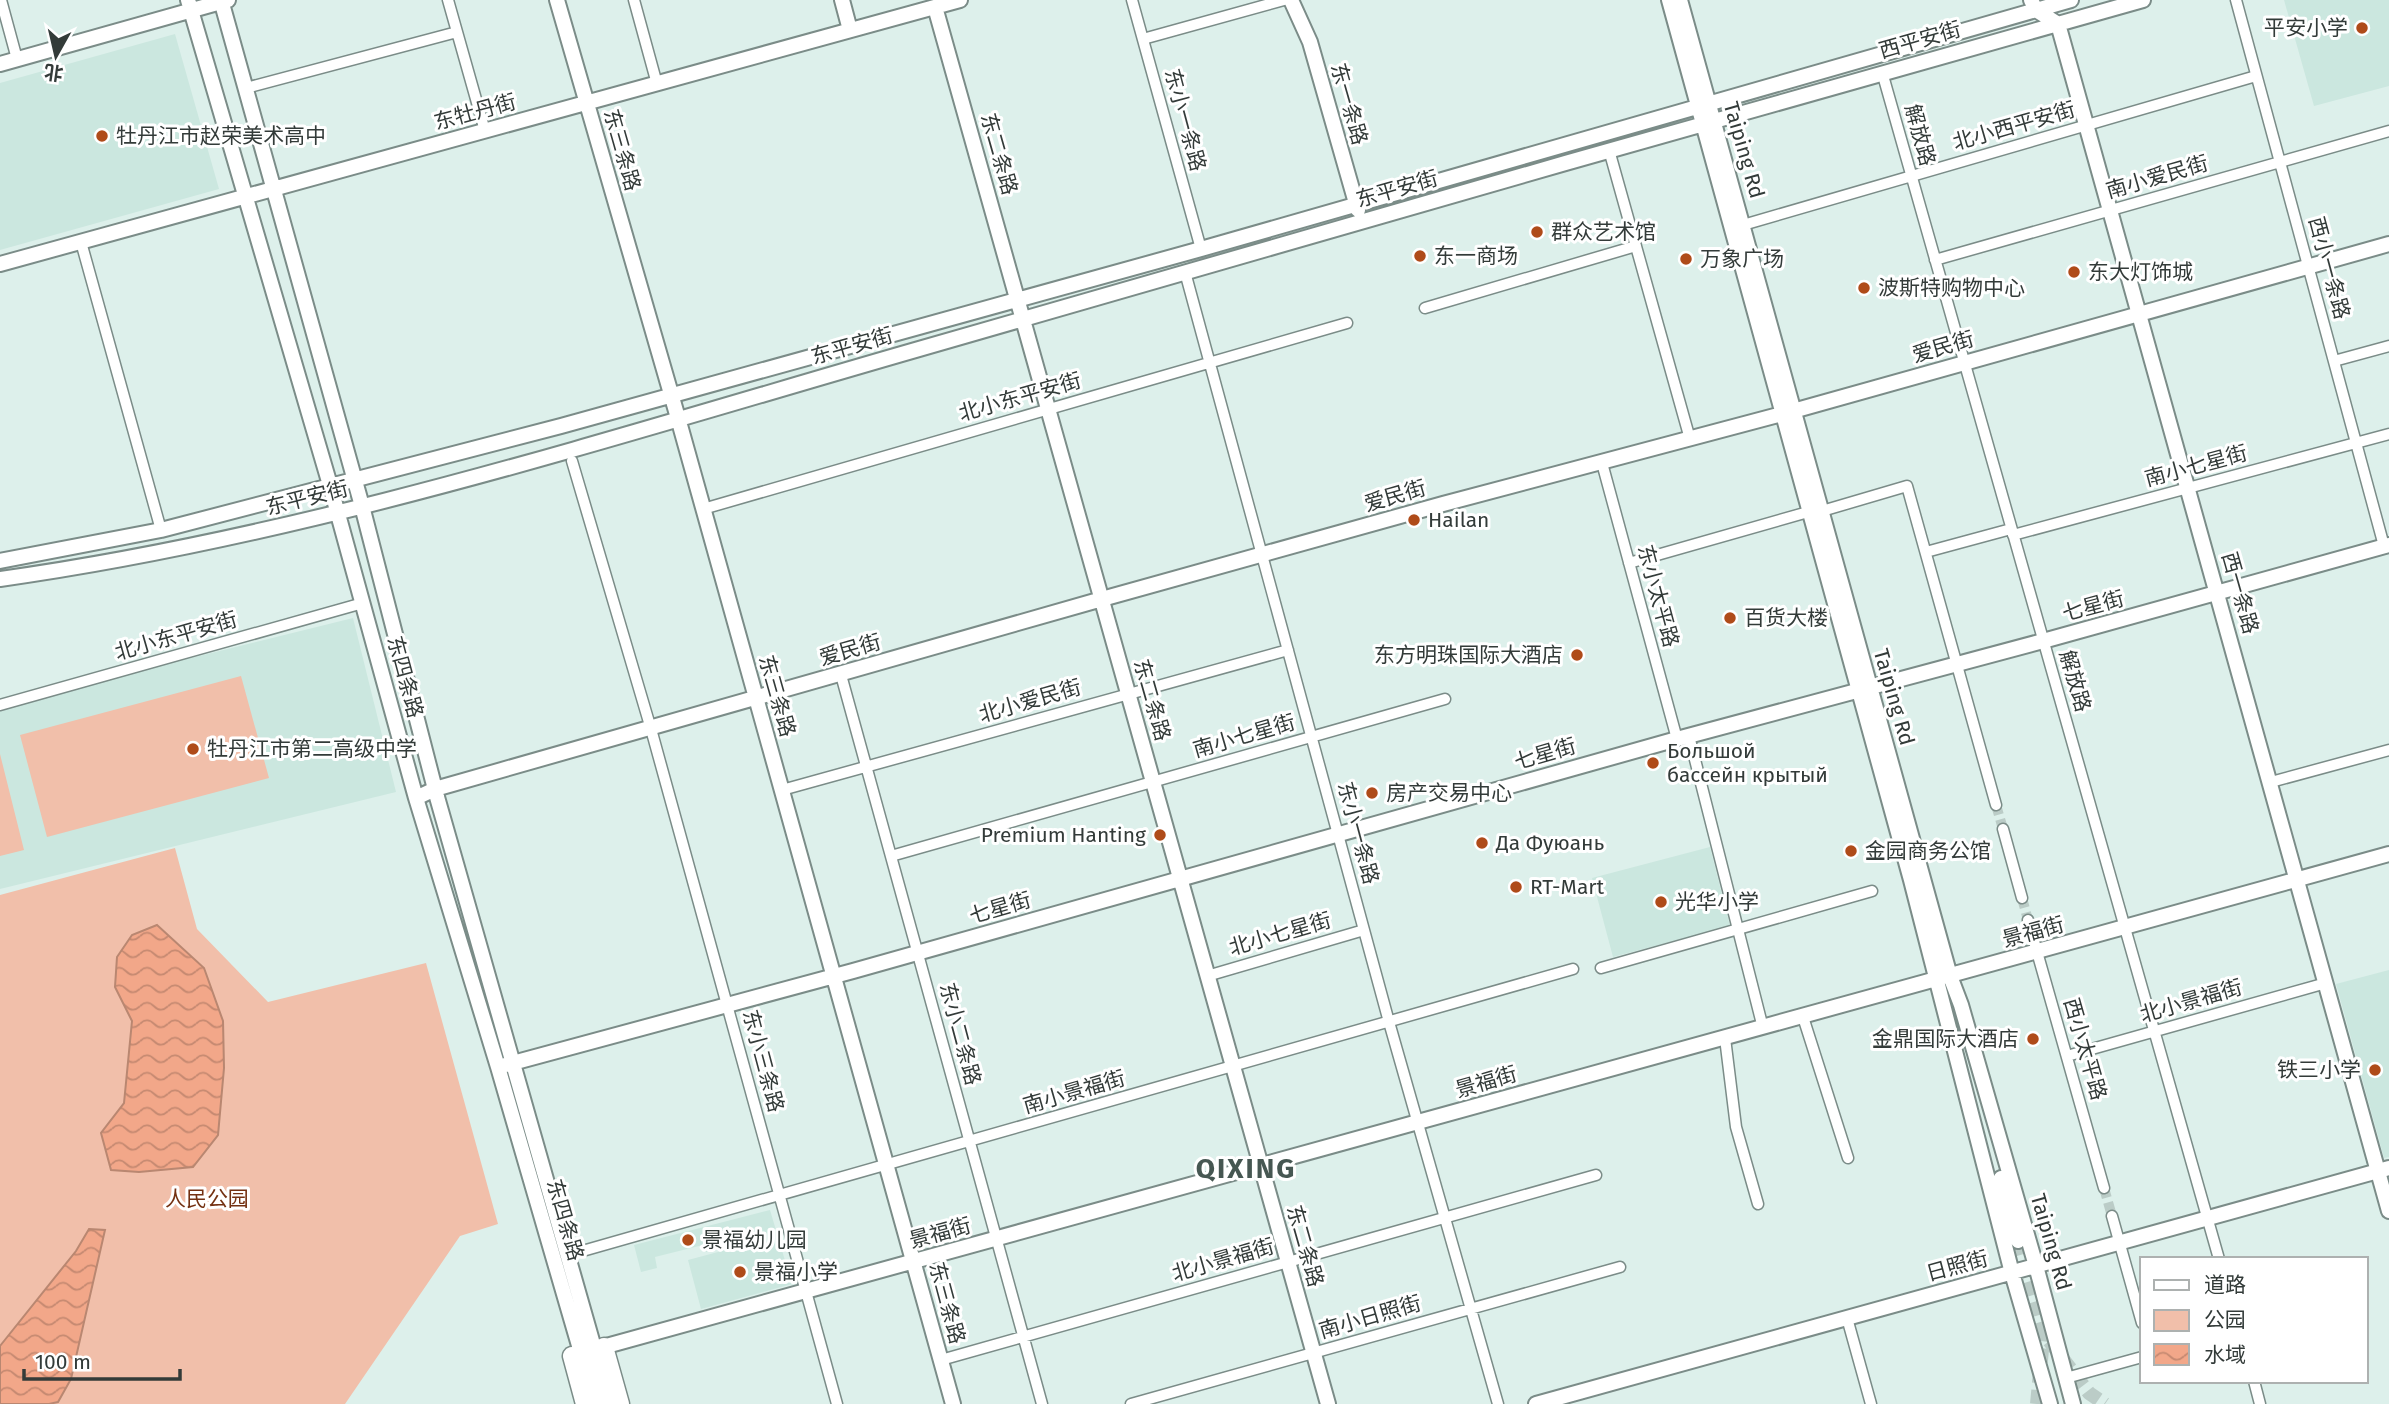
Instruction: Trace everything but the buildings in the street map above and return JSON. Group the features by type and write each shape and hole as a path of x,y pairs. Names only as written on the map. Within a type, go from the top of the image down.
{"highway":[{"path":"585,1404 588,1351"},
{"path":"588,1351 620,1404"}],"street":[{"path":"1,0 17,59"},
{"path":"448,0 485,131"},
{"name":"东三条路","path":"557,0 704,509 953,1404"},
{"path":"635,0 657,84"},
{"path":"842,0 850,30"},
{"name":"东牡丹街","path":"0,264 960,0"},
{"name":"东小一条路","path":"1132,0 1201,249"},
{"path":"1143,39 1284,0"},
{"name":"东一条路","path":"1292,0 1310,42 1362,221"},
{"name":"Taiping Rd","path":"1669,0 1708,121 1944,978 1957,994 2073,1404"},
{"name":"Taiping Rd","path":"1680,0 1703,104"},
{"name":"西平安街","path":"1703,104 2033,5 2071,0"},
{"name":"西平安街","path":"1708,121 2143,0"},
{"name":"西小一条路","path":"2235,0 2356,442 2387,545"},
{"path":"0,64 190,5 223,1 362,506 505,1066 588,1351 610,1404"},
{"name":"东四条路","path":"190,5 330,485 416,798 505,1066"},
{"path":"2033,5 2058,23"},
{"name":"东二条路","path":"935,7 1328,1404"},
{"name":"西一条路","path":"2058,23 2326,983 2384,1169 2389,1211"},
{"path":"246,88 457,32"},
{"name":"解放路","path":"1882,72 2218,1257"},
{"name":"北小西平安街","path":"1743,225 2256,76"},
{"name":"东平安街","path":"0,561 161,530 671,395 1201,249 1703,104"},
{"name":"东平安街","path":"0,579 191,547 362,506 678,418 1708,121"},
{"name":"Taiping Rd","path":"1708,121 1743,225 1787,413"},
{"name":"南小爱民街","path":"1935,260 2389,131"},
{"path":"1609,150 1690,439"},
{"path":"81,242 161,530"},
{"name":"爱民街","path":"416,798 435,789 1102,599 1787,413 2389,244"},
{"path":"1425,308 1636,246"},
{"name":"东小一条路","path":"1185,272 1389,1022 1498,1404"},
{"name":"北小东平安街","path":"704,509 1347,323"},
{"path":"2334,361 2389,346"},
{"name":"南小七星街","path":"1926,552 2189,488 2389,433"},
{"name":"东小三条路","path":"572,461 651,729 806,1291 833,1403"},
{"name":"东小太平路","path":"1602,463 1738,929 1763,1028"},
{"path":"1629,563 1907,486 1996,805"},
{"name":"七星街","path":"505,1066 918,953 1683,737 2043,641 2387,545"},
{"name":"北小东平安街","path":"0,705 363,603"},
{"name":"北小爱民街","path":"782,790 1288,650"},
{"name":"东小二条路","path":"841,675 1042,1404"},
{"name":"南小七星街","path":"891,856 1445,699"},
{"path":"2271,782 2389,750"},
{"path":"2003,829 2022,898"},
{"name":"景福街","path":"588,1351 2389,854"},
{"path":"1601,968 1872,891"},
{"name":"西小太平路","path":"2028,920 2104,1188"},
{"name":"北小七星街","path":"1208,976 1364,930"},
{"name":"南小景福街","path":"586,1250 1573,969"},
{"name":"Taiping Rd","path":"1944,978 1941,998 2012,1273 2050,1404"},
{"name":"北小景福街","path":"2067,1056 2326,983"},
{"path":"1941,998 1953,1022 2016,1242 1958,1021 1957,994"},
{"path":"1803,1017 1848,1158"},
{"path":"1725,1038 1736,1127 1758,1204"},
{"name":"日照街","path":"1536,1404 2384,1169"},
{"name":"北小景福街","path":"941,1360 1596,1175"},
{"path":"2112,1216 2140,1316"},
{"name":"南小日照街","path":"1131,1404 1620,1267"},
{"path":"1847,1318 1871,1404"},
{"path":"576,1404 588,1351"},
{"path":"588,1351 596,1404"},
{"path":"588,1351 628,1404"},
{"path":"2066,1378 2140,1358"},
{"path":"2255,1383 2260,1404"}],"shaded area":[{"path":"2284,0 2389,0 2389,86 2314,106"},
{"name":"牡丹江市赵荣美术高中","path":"175,34 219,189 0,250 0,83"},
{"name":"牡丹江市第二高级中学","path":"353,618 396,792 0,889 0,705"},
{"name":"光华小学","path":"1710,847 1730,926 1613,957 1592,878"},
{"name":"铁三小学","path":"2389,970 2389,1157 2384,1158 2336,984"},
{"name":"景福小学","path":"770,1210 792,1284 701,1309 688,1260 763,1240 761,1230 718,1242 719,1248 706,1252 703,1245 655,1257 657,1268 641,1272 634,1245"}],"green space":[{"path":"241,676 269,778 47,837 20,735"},
{"path":"0,754 24,850 0,856"},
{"name":"人民公园","path":"175,848 197,929 268,1002 426,963 498,1224 460,1236 345,1404 0,1404 0,895"}],"water":[{"path":"157,925 204,968 223,1021 224,1068 218,1135 193,1167 139,1172 111,1170 101,1133 124,1103 132,1021 115,987 117,957 132,935"},
{"path":"89,1229 105,1230 71,1379 58,1402 0,1404 0,1346 76,1251"}],"tunnel":[{"path":"1996,805 2003,829"},
{"path":"2022,898 2028,920"},
{"path":"2104,1188 2112,1216"},
{"path":"2018,1241 2047,1338 2089,1393 2105,1404"},
{"path":"2037,1404 2043,1339 2040,1331"}],"place":[{"name":"平安小学","path":"2362,28"},
{"name":"牡丹江市赵荣美术高中","path":"102,136"},
{"name":"群众艺术馆","path":"1537,232"},
{"name":"东一商场","path":"1420,256"},
{"name":"万象广场","path":"1686,259"},
{"name":"东大灯饰城","path":"2074,272"},
{"name":"波斯特购物中心","path":"1864,288"},
{"name":"Hailan","path":"1414,520"},
{"name":"百货大楼","path":"1730,618"},
{"name":"东方明珠国际大酒店","path":"1577,655"},
{"name":"牡丹江市第二高级中学","path":"193,749"},
{"name":"Большой бассейн крытый","path":"1653,763"},
{"name":"房产交易中心","path":"1372,793"},
{"name":"Premium Hanting","path":"1160,835"},
{"name":"Да Фуюань","path":"1482,843"},
{"name":"金园商务公馆","path":"1851,851"},
{"name":"RT-Mart","path":"1516,887"},
{"name":"光华小学","path":"1661,902"},
{"name":"金鼎国际大酒店","path":"2033,1039"},
{"name":"铁三小学","path":"2375,1070"},
{"name":"景福幼儿园","path":"688,1240"},
{"name":"景福小学","path":"740,1272"}],"district":[{"name":"QIXING","path":"1246,1168"}]}
